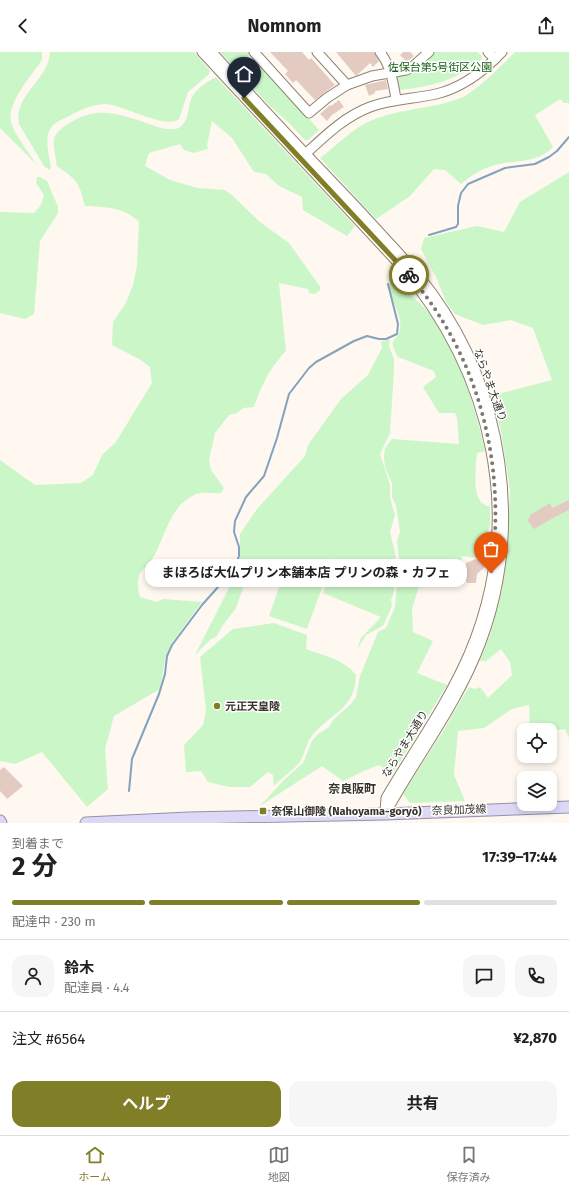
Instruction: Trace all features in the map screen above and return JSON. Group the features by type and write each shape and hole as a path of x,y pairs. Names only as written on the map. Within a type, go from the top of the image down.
{"main road":[{"name":"奈良加茂線","path":"86,823 186,821 569,807"}],"street":[{"name":"ならやま大通り","path":"202,52 303,156 416,278 455,344 476,391 491,450 496,482 497,527 490,585 485,606 469,653 454,684 440,710 386,798 385,814"},
{"name":"ならやま大通り","path":"212,52 303,156"},
{"path":"317,52 347,85"},
{"path":"380,52 385,58 391,73 396,100"},
{"path":"256,53 310,113 327,98 347,85 372,76 411,68 429,52"},
{"path":"488,52 495,59"},
{"path":"303,156 349,117 370,106 396,100 437,94 455,88 482,72 502,52"}],"green space":[{"path":"0,52 42,52 42,60 21,89 16,98 11,114 11,122 15,132 37,165 0,128"},
{"path":"50,52 194,52 210,71 209,74 188,92 179,119 173,122 154,119 114,105 106,104 88,107 57,122 50,129 47,140 51,167 50,170 44,166 19,124 19,114 21,104 44,71"},
{"path":"220,52 251,53 248,56 253,61 256,59 319,130 308,140 305,140 269,105"},
{"name":"佐保台第5号街区公園","path":"434,52 477,52 482,56 482,59 462,73 443,81 412,88 397,89 395,79 398,75 413,70"},
{"path":"515,52 569,52 569,103 564,103 560,99 535,115 553,147 541,156 528,160 499,164 483,169 461,184 445,170 434,169 410,196 376,219 320,158 353,131 367,122 385,115 451,102 467,95 489,77"},
{"path":"216,77 355,226 347,236 303,210 302,197 279,186 266,174 254,172 232,138 212,121 207,145 208,149 193,153 184,150 180,144 149,153 145,166 170,180 197,188 225,190 232,195 260,222 289,243 321,288 316,293 311,294 309,293 308,289 279,283 286,351 275,364 267,377 254,407 243,408 237,413 229,415 215,433 209,460 211,470 224,488 221,493 204,493 194,495 185,500 178,507 168,525 156,553 140,573 138,585 140,597 156,602 163,599 202,602 171,644 166,655 160,689 114,716 105,749 108,789 87,807 42,752 15,764 0,761 0,460 35,485 81,483 93,475 102,455 116,442 152,383 150,367 141,360 112,345 113,322 126,303 133,285 137,266 139,222 127,213 121,211 85,206 79,186 73,178 57,166 54,150 54,139 59,130 73,121 84,116 103,113 132,118 162,128 179,128 185,122 190,101 196,91"},
{"path":"569,172 569,738 565,729 557,730 557,723 530,723 529,705 512,709 484,728 458,731 454,775 465,801 410,803 403,794 469,687 475,689 480,687 488,698 512,675 510,662 501,649 486,661 480,661 491,632 502,590 508,549 510,490 494,395 552,380 533,328 511,320 483,325 455,314 446,302 437,279 421,249 424,238 477,226 504,232 520,202"},
{"path":"37,177 47,181 58,207 58,213 40,241 34,314 25,319 0,313 0,212 34,213 41,205 44,195 36,183"},
{"path":"389,278 417,300 431,315 450,346 465,380 485,451 477,453 475,480 479,499 483,504 490,507 490,525 487,533 486,550 487,559 462,556 460,577 423,573 412,609 413,632 433,641 417,673 447,685 391,776 387,770 379,765 343,781 322,766 260,806 284,780 303,763 312,741 317,735 329,727 333,720 351,704 356,697 360,676 378,632 386,628 395,607 399,558 397,541 400,532 396,506 392,497 392,483 385,467 385,448 392,439 459,444 457,418 455,413 439,413 423,387 436,377 434,371 398,357 395,350 393,340 399,334 400,325 399,316 391,294"},
{"path":"390,340 389,346 394,359 394,370 390,433 380,454 390,485 390,498 395,515 390,532 396,557 392,568 394,592 391,600 392,606 384,624 366,635 357,650 361,638 381,617 323,593 335,552 307,629 269,616 280,585 264,578 253,560 236,608 216,637 211,639 195,655 231,584 230,575 235,569 240,556 240,534 257,509 305,456 308,445 341,399 368,375 382,348 381,341"},
{"path":"274,623 307,635 306,649 346,665 356,675 355,687 351,696 346,704 325,722 311,737 298,764 274,786 273,775 268,772 250,787 229,787 208,782 201,771 186,772 184,745 203,725 206,710 200,657 233,629"}],"building":[{"path":"270,52 302,52 309,60 311,58 335,85 315,100 296,80 293,83 285,74 288,71"},
{"path":"336,52 374,52 379,61 373,67 370,63 356,76"},
{"path":"403,52 410,52 414,56 407,62 400,55"},
{"path":"386,80 388,89 375,91 375,93 369,96 365,85"},
{"path":"339,100 344,107 332,115 327,121 320,114 330,105 331,106"},
{"path":"569,500 569,510 534,529 527,520 530,515 550,503 552,508"},
{"path":"476,559 483,561 485,567 477,574 476,583 467,583 467,581 464,581 466,563"},
{"path":"4,767 23,786 7,799 0,791 0,770"}],"waterway":[{"path":"429,235 456,227 458,224 458,206 461,193 468,184 505,168 535,164 557,151 569,137"},
{"path":"129,791 132,759 159,694 165,674 167,656 172,645 202,605 234,569 239,556 239,547 234,532 235,521 246,497 264,476 277,438 289,394 309,368 316,362 354,341 367,336 386,339 397,334 398,324 388,284"}],"way so far":[{"path":"409,275 440,317 455,344 476,391 483,414 496,482 497,527 491,573"}],"place":[{"name":"まほろば大仏プリン本舗本店 プリンの森・カフェ","path":"491,573"},
{"name":"元正天皇陵","path":"217,706"},
{"name":"奈保山御陵 (Nahoyama-goryō)","path":"263,811"}],"district":[{"name":"奈良阪町","path":"352,789"}],"route":[{"path":"244,98 409,275"}]}
